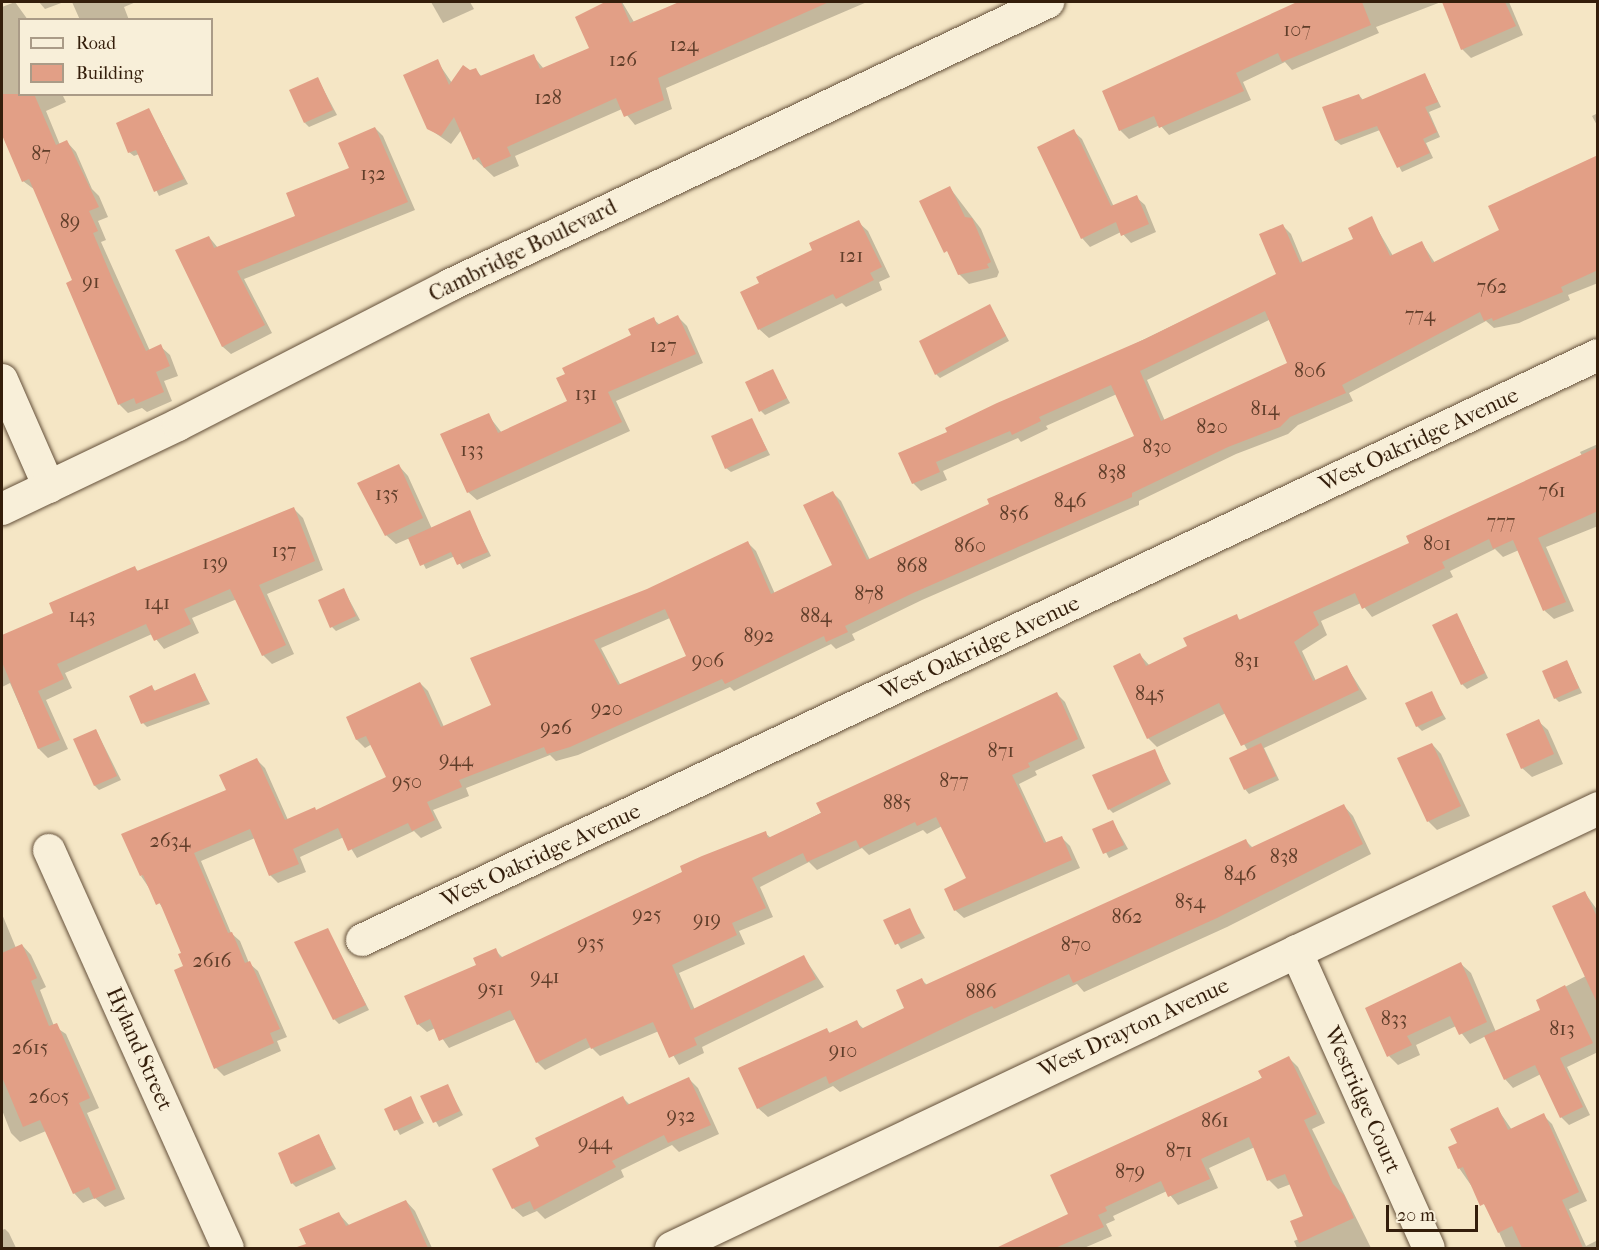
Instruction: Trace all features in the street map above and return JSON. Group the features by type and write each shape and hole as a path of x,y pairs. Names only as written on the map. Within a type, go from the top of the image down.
{"street":[{"name":"Cambridge Boulevard","path":"3,504 49,487 450,285 1047,2"},
{"name":"West Oakridge Avenue","path":"362,940 1598,356"},
{"path":"2,380 49,487"},
{"name":"West Drayton Avenue","path":"671,1248 1598,808"},
{"name":"Hyland Street","path":"49,850 228,1248"},
{"name":"Westridge Court","path":"1296,951 1429,1248"}],"building":[{"path":"605,2 621,2 630,23 679,2 829,2 658,78 664,100 624,117 616,98 507,147 511,156 484,168 479,157 473,160 454,117 441,136 427,129 403,75 438,59 449,85 463,65 470,70 476,68 480,76 534,54 540,69 589,48 575,17"},
{"path":"1297,2 1362,2 1371,25 1282,62 1278,53 1236,73 1244,91 1159,128 1154,116 1119,131 1102,91"},
{"path":"1442,2 1505,2 1516,26 1461,50"},
{"path":"1425,73 1438,102 1425,107 1437,132 1423,139 1430,153 1397,168 1377,126 1335,141 1322,107 1359,94 1361,100"},
{"path":"318,77 333,110 304,123 289,90"},
{"path":"2,94 18,94 18,96 35,96 56,145 67,140 99,207 89,211 98,231 93,233 114,283 146,351 161,344 170,366 156,372 164,392 136,404 134,398 118,405 66,283 72,280 29,179 22,182 2,135"},
{"path":"149,108 184,179 154,192 136,150 128,153 116,123"},
{"path":"375,127 408,202 237,271 265,325 222,347 175,250 209,236 214,248 295,216 286,193 349,168 338,143"},
{"path":"1074,129 1111,206 1137,195 1149,224 1121,236 1116,222 1081,239 1037,147"},
{"path":"1598,155 1598,270 1561,287 1563,292 1493,321 1492,318 1484,321 1480,312 1342,385 1346,393 1290,417 1280,427 1228,447 1132,493 1132,497 913,593 845,626 848,632 826,642 824,636 725,684 722,679 570,747 547,754 544,747 459,780 462,787 427,802 435,820 412,831 408,823 348,851 338,828 293,849 299,864 269,876 250,829 194,853 228,933 232,932 245,963 250,961 280,1029 270,1033 274,1043 214,1069 174,970 183,966 178,954 181,953 160,903 156,905 121,834 226,790 219,775 257,758 285,820 315,807 316,810 386,777 366,736 356,740 346,717 420,682 441,727 491,705 470,658 647,589 748,541 771,594 832,565 803,505 833,491 867,560 989,504 987,499 1134,436 1111,385 1039,417 1041,421 1012,435 1010,431 936,462 940,472 912,484 898,453 947,432 945,428 997,403 1145,339 1276,274 1259,234 1283,224 1300,263 1353,239 1348,228 1372,216 1390,256 1422,241 1432,263 1499,230 1488,206","holes":["1265,311 1287,363 1161,421 1140,371","665,609 686,656 618,685 594,640"]},
{"path":"950,186 965,217 972,218 991,262 987,264 989,268 958,275 947,251 944,253 919,201"},
{"path":"859,220 882,267 870,273 874,280 836,299 833,294 758,330 740,292 759,283 756,277 812,250 809,243"},
{"path":"990,304 1006,336 935,375 919,341"},
{"path":"678,315 696,354 608,392 622,422 467,493 440,434 489,413 498,433 567,401 556,378 565,374 562,368 631,335 628,329 654,317 657,325"},
{"path":"773,369 787,398 759,412 745,382"},
{"path":"752,418 767,450 725,469 711,436"},
{"path":"1598,447 1598,511 1538,538 1566,602 1543,611 1513,540 1493,549 1489,539 1442,562 1445,568 1362,609 1355,593 1313,612 1319,625 1294,642 1313,681 1347,665 1359,690 1241,746 1219,703 1147,739 1113,666 1140,653 1146,666 1187,646 1183,638 1237,614 1239,620 1409,543 1406,536"},
{"path":"399,464 423,518 385,536 357,483"},
{"path":"294,507 315,561 259,585 286,645 262,656 230,589 184,609 191,624 154,641 146,624 57,664 64,679 38,691 60,740 38,749 2,662 2,635 53,613 49,603 135,566 137,571"},
{"path":"470,510 488,552 457,565 451,552 420,566 408,538"},
{"path":"344,588 356,616 330,628 318,600"},
{"path":"1457,613 1485,673 1461,685 1432,625"},
{"path":"1567,660 1579,688 1554,699 1542,671"},
{"path":"195,673 207,700 141,724 129,696 152,685 154,691"},
{"path":"1432,691 1443,715 1416,727 1405,703"},
{"path":"1057,692 1078,739 1028,763 1030,767 1012,775 1044,843 1062,836 1072,860 954,911 944,889 966,878 936,817 917,826 915,822 860,848 856,840 807,862 803,853 752,878 766,908 732,923 737,935 672,965 691,1010 804,955 816,979 694,1038 697,1045 669,1058 653,1022 591,1049 586,1038 536,1063 510,1010 439,1041 430,1019 417,1025 404,996 476,965 473,958 496,948 500,958 682,872 680,866 702,856 766,831 768,838 821,813 816,803"},
{"path":"1539,719 1554,754 1521,769 1506,734"},
{"path":"96,729 117,776 94,786 73,739"},
{"path":"1261,743 1276,776 1244,790 1229,758"},
{"path":"1432,743 1461,806 1427,822 1397,758"},
{"path":"1155,749 1168,780 1108,810 1092,775"},
{"path":"1344,804 1363,844 1217,918 1073,983 1069,974 994,1009 992,1006 973,1014 829,1084 826,1076 757,1109 738,1068 827,1028 829,1033 857,1020 861,1029 904,1008 896,990 922,978 925,985 1246,839 1250,848"},
{"path":"1113,820 1124,845 1103,854 1092,829"},
{"path":"1585,891 1598,919 1598,1005 1552,906"},
{"path":"910,908 921,933 895,945 883,920"},
{"path":"328,928 366,1005 333,1020 294,942"},
{"path":"22,944 37,978 31,981 49,1026 57,1023 90,1098 79,1103 116,1189 94,1199 89,1187 73,1194 40,1120 23,1127 2,1077 2,953"},
{"path":"1461,962 1487,1022 1459,1035 1450,1016 1407,1036 1412,1045 1387,1057 1365,1008"},
{"path":"1565,985 1593,1043 1560,1058 1583,1107 1560,1118 1535,1065 1504,1080 1484,1036 1540,1010 1536,1000"},
{"path":"1289,1056 1317,1114 1304,1120 1333,1184 1344,1195 1354,1218 1299,1243 1290,1221 1303,1216 1285,1174 1267,1181 1249,1137 1201,1159 1210,1179 1168,1197 1161,1181 1105,1207 1107,1211 1098,1215 1104,1227 1055,1248 996,1248 1068,1214 1050,1175 1262,1078 1258,1071"},
{"path":"689,1077 711,1125 668,1143 664,1135 612,1161 616,1167 534,1210 530,1201 512,1209 492,1169 539,1146 535,1138 623,1096 627,1105"},
{"path":"448,1084 460,1111 433,1123 420,1096"},
{"path":"411,1096 421,1119 394,1131 384,1109"},
{"path":"1498,1107 1508,1130 1544,1113 1579,1192 1562,1200 1583,1248 1522,1248 1512,1226 1498,1233 1484,1204 1480,1206 1463,1167 1458,1169 1448,1147 1457,1143 1450,1129"},
{"path":"319,1134 333,1165 291,1184 278,1153"},
{"path":"406,1200 428,1248 294,1248 306,1244 299,1229 339,1212 346,1226"}]}
